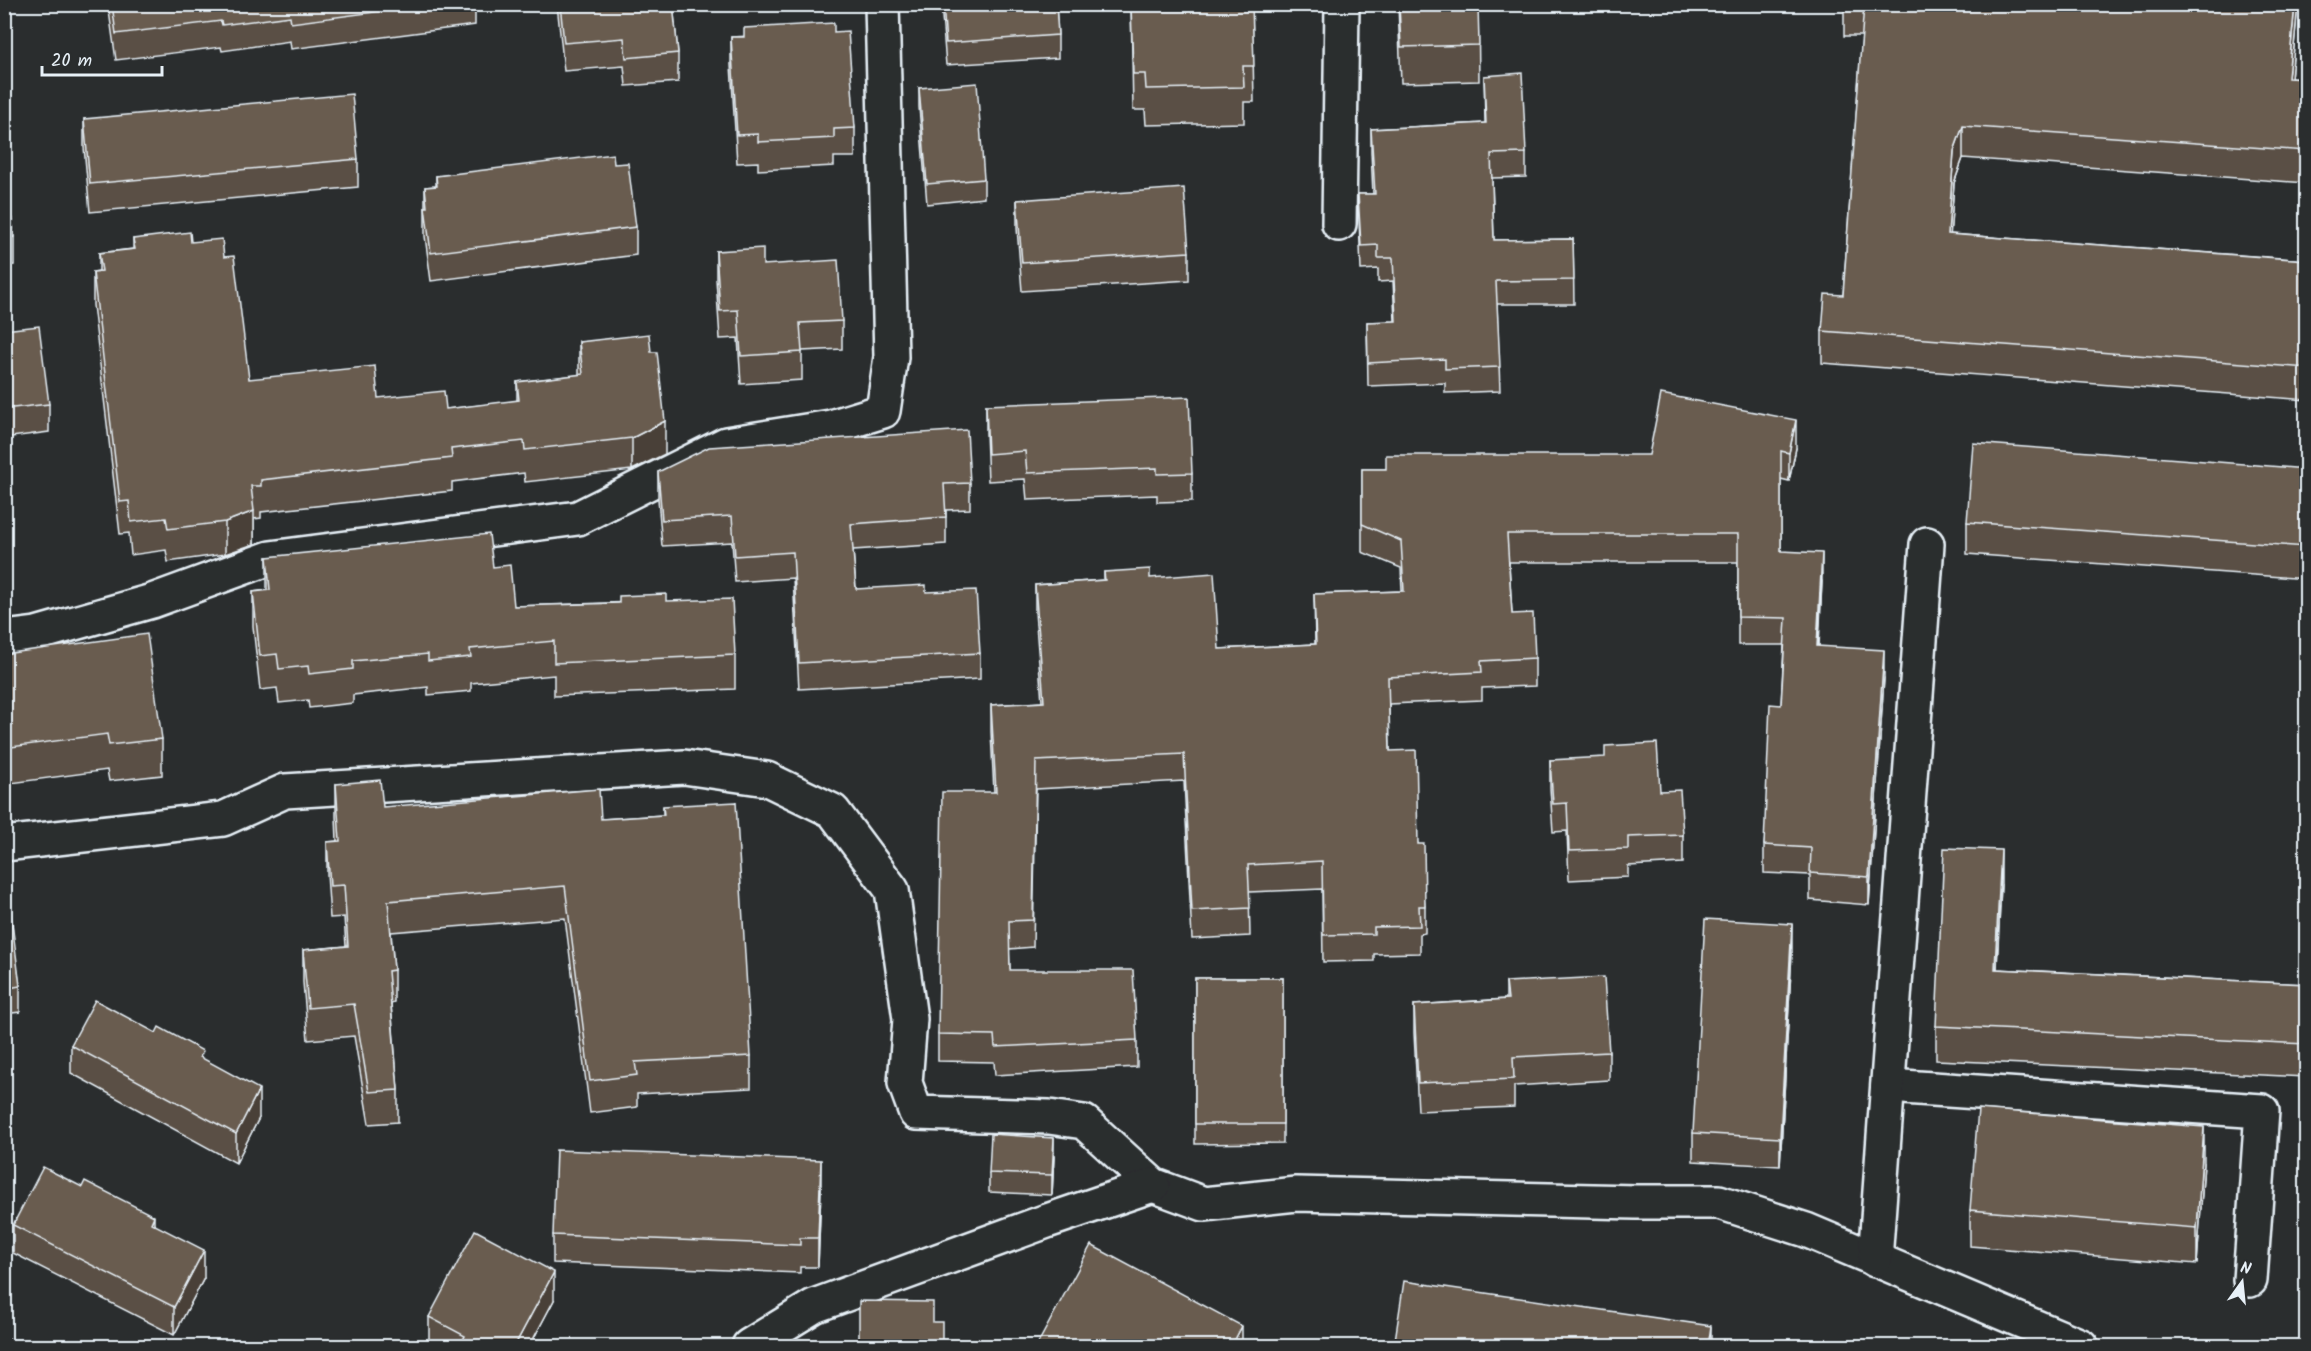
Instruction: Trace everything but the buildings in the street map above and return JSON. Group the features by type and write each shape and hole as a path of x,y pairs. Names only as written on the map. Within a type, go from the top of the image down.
{"street":[{"path":"4,639 36,634 152,601 270,558 578,518 726,444 831,427 883,411 891,357 882,4"},
{"path":"1339,224 1342,4"},
{"path":"1875,1260 1927,544"},
{"path":"4,844 223,819 285,791 684,767 767,779 833,811 892,890 910,1019 905,1083 915,1113 1049,1117 1084,1122 1153,1185 1204,1204 1296,1194 1719,1202 1806,1230 2081,1347"},
{"path":"1888,1086 2262,1111 2250,1280"},
{"path":"749,1347 814,1306 1153,1185"}]}
